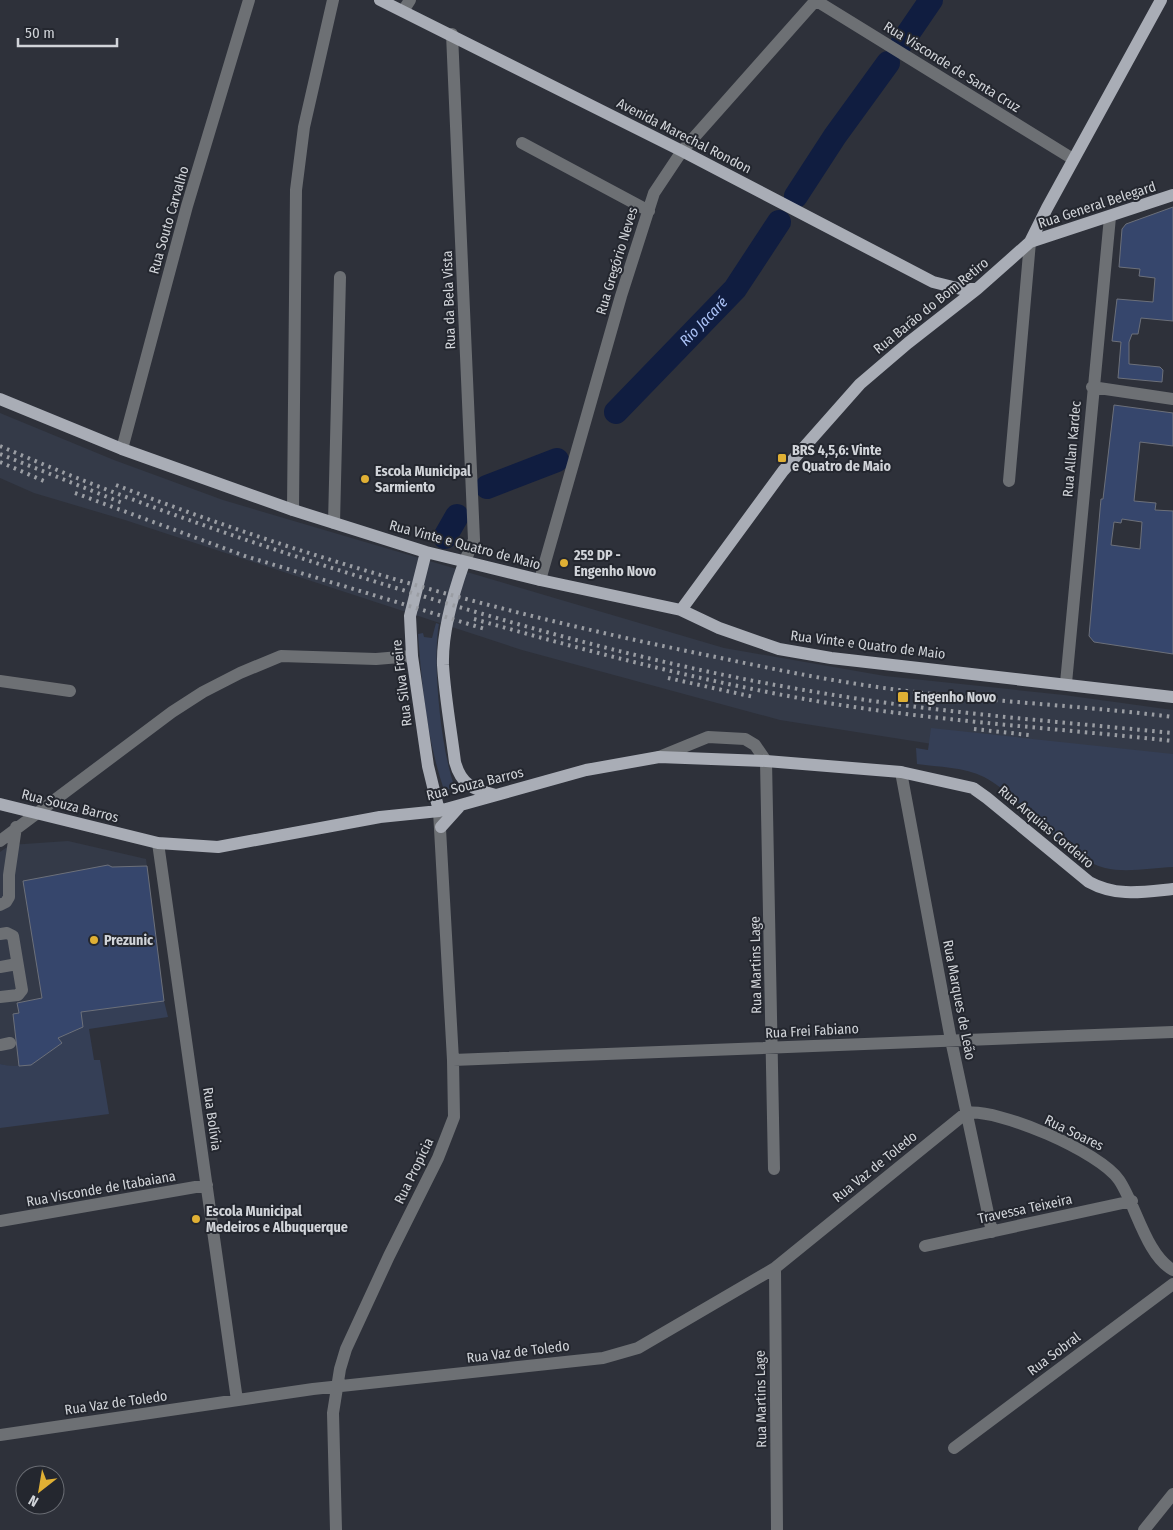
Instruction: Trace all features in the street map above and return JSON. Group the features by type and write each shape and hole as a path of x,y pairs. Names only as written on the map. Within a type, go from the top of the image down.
{"main road":[{"name":"Avenida Marechal Rondon","path":"380,0 407,6 452,34 933,282 961,289 977,289"},
{"name":"Rua Barão do Bom Retiro","path":"681,610 783,472 860,384 908,343 977,289 1030,242 1160,0"},
{"name":"Rua General Belegard","path":"1030,242 1173,195"},
{"name":"Rua Vinte e Quatro de Maio","path":"0,398 122,449 293,510 464,562 681,610 719,628 779,649 831,658 1066,683 1173,697"},
{"name":"Rua Silva Freire","path":"426,552 410,616 412,656 428,766 439,811"},
{"path":"464,562 457,584 444,647 443,666 455,762 458,774 471,788 498,796"},
{"name":"Rua Souza Barros","path":"0,804 158,843 218,847 380,817 439,811 586,770 659,757 766,761 901,772"},
{"name":"Rua Arquias Cordeiro","path":"901,772 973,788 1088,882 1103,890 1118,893 1173,889"},
{"path":"441,827 461,805"}],"street":[{"name":"Rua Souto Carvalho","path":"122,449 187,206 249,0"},
{"path":"293,510 296,190 307,109 333,0"},
{"name":"Rua Visconde de Santa Cruz","path":"815,0 1073,159"},
{"name":"Rua Gregório Neves","path":"540,580 621,296 654,193 682,151 815,0"},
{"name":"Rua da Bela Vista","path":"452,34 474,540 464,562"},
{"path":"522,143 649,211"},
{"name":"Rua Allan Kardec","path":"1066,683 1092,387 1110,217"},
{"path":"1009,480 1030,242"},
{"path":"334,523 340,277"},
{"path":"1092,387 1173,399"},
{"path":"0,841 16,827 38,813 203,692 263,663 281,656 376,659 412,656"},
{"path":"0,681 70,691"},
{"path":"659,757 708,737 745,739 755,745 766,761"},
{"name":"Rua Martins Lage","path":"766,761 774,1169"},
{"name":"Rua Marques de Leão","path":"901,772 951,1040 992,1232"},
{"name":"Rua Propícia","path":"336,1530 333,1413 340,1369 350,1341 389,1256 438,1158 454,1117 453,1060 439,811"},
{"path":"0,906 9,897 9,875 16,827"},
{"name":"Rua Bolívia","path":"158,843 237,1400"},
{"path":"0,934 7,933 13,936 18,964 20,993 0,997"},
{"path":"0,967 18,964"},
{"name":"Rua Frei Fabiano","path":"453,1060 1173,1032"},
{"name":"Rua Soares","path":"966,1113 982,1113 1007,1119 1080,1150 1110,1169 1132,1201 1155,1251 1166,1266 1173,1270"},
{"name":"Rua Vaz de Toledo","path":"0,1435 313,1389 603,1358 638,1348 775,1268 966,1113"},
{"name":"Rua Visconde de Itabaiana","path":"0,1221 207,1185"},
{"name":"Travessa Teixeira","path":"925,1246 1132,1201"},
{"name":"Rua Martins Lage","path":"775,1268 777,1530"},
{"name":"Rua Sobral","path":"954,1448 1173,1284"},
{"path":"1144,1530 1173,1494"}],"shaded area":[{"path":"0,413 114,460 223,500 724,648 885,676 1064,695 1173,710 1173,782 780,720 522,650 125,520 34,493 0,478"},
{"path":"436,623 439,624 437,683 439,706 446,752 455,788 444,790 429,733 418,634 423,633 424,637 432,638"},
{"path":"931,728 1173,754 1173,867 1130,870 1105,868 1088,861 1072,851 1014,799 984,777 960,769 917,764 916,748 928,750"},
{"name":"Prezunic","path":"68,841 146,859 164,1001 81,1012 58,1038 62,1043 31,1065 12,1067 0,1064 0,852 10,845"},
{"path":"164,1001 168,1017 89,1029 94,1060 100,1060 109,1114 0,1128 0,1064 18,1066 40,1058 62,1043 58,1038 81,1012"}],"building":[{"path":"1173,207 1173,321 1141,318 1138,334 1132,334 1129,342 1129,364 1160,367 1163,370 1162,382 1118,378 1121,342 1112,341 1117,299 1153,302 1155,278 1139,276 1140,269 1119,267 1122,229 1126,224"},
{"path":"1114,405 1173,413 1173,446 1140,442 1134,501 1156,503 1155,510 1173,511 1173,654 1094,642 1089,636 1101,499 1103,499","holes":["1122,519 1142,522 1140,549 1111,545 1114,522 1121,523"]},
{"name":"Prezunic","path":"108,865 112,867 147,866 164,1001 81,1012 83,1027 58,1038 62,1043 31,1065 19,1066 13,1014 19,1013 17,1003 42,998 23,881"}],"waterway":[{"name":"Rio Jacaré","path":"903,41 931,0"},
{"name":"Rio Jacaré","path":"796,196 835,136 888,63"},
{"name":"Rio Jacaré","path":"616,412 735,289 779,222"},
{"name":"Rio Jacaré","path":"487,487 557,460"},
{"name":"Rio Jacaré","path":"445,537 457,516"}],"railway":[{"path":"0,446 155,508 260,545 366,579 564,637 662,661 760,682 900,705 1173,733"},
{"path":"0,454 125,504"},
{"path":"0,462 44,481"},
{"path":"116,485 256,536 327,559 469,600 614,635 819,678 864,685 941,695 1173,717"},
{"path":"75,493 245,556 485,629"},
{"path":"474,619 644,664 816,701 949,719 1173,741"},
{"path":"668,678 754,697"},
{"path":"974,729 1029,735"}],"place":[{"name":"BRS 4,5,6: Vinte e Quatro de Maio","path":"782,458"},
{"name":"Escola Municipal Sarmiento","path":"365,479"},
{"name":"25º DP - Engenho Novo","path":"564,563"},
{"name":"Engenho Novo","path":"903,697"},
{"name":"Prezunic","path":"94,940"},
{"name":"Escola Municipal Medeiros e Albuquerque","path":"196,1219"}]}
